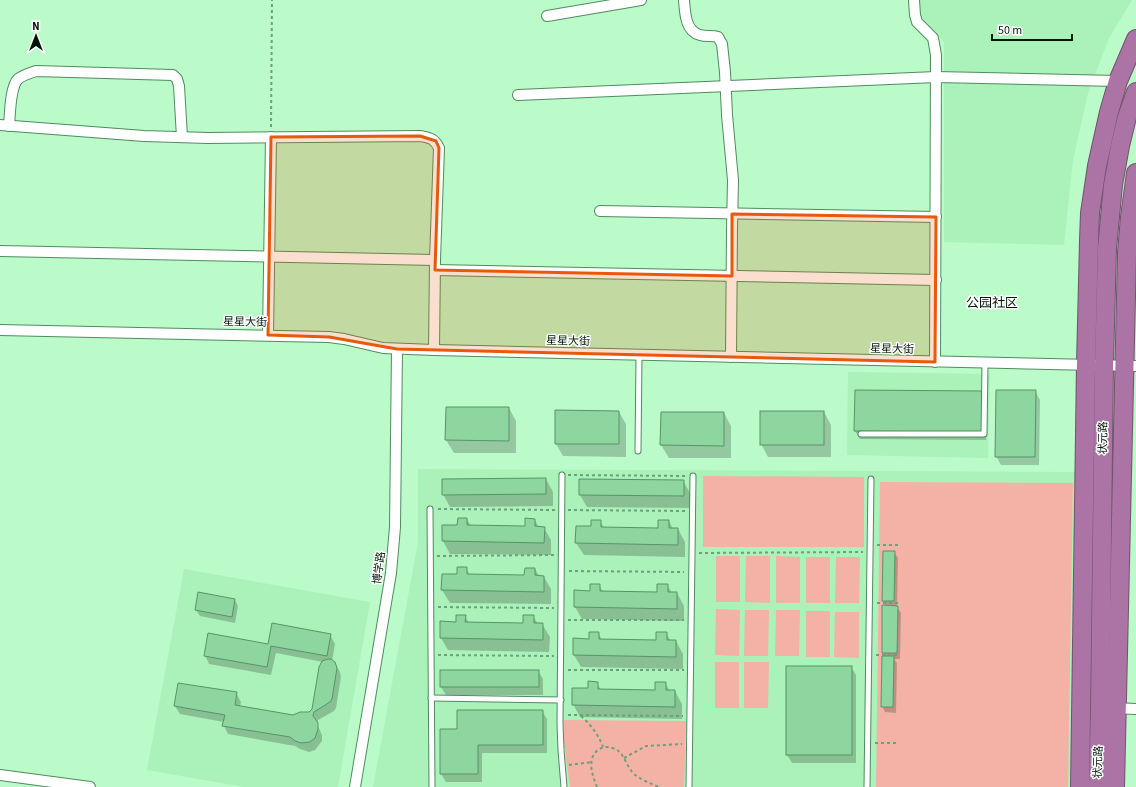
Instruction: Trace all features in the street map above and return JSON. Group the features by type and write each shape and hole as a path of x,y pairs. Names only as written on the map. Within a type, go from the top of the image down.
{"highway":[{"path":"1080,787 1086,364 1090,213 1097,166 1109,112 1118,81 1136,39"},
{"name":"状元路","path":"1115,787 1108,708 1104,365 1107,249 1111,199 1120,146 1127,117 1136,92"},
{"path":"1097,166 1111,199"},
{"name":"状元路","path":"1098,787 1108,708 1130,366 1130,217 1136,174"}],"street":[{"path":"547,16 641,0"},
{"path":"684,0 684,11 688,24 693,32 699,35 718,37 722,44 733,180 731,357"},
{"path":"914,0 914,15 916,22 933,38 936,55 935,362"},
{"path":"182,137 179,86 177,79 173,75 36,71 17,80 4,126 144,136 182,137 420,136 436,141 439,148 434,350"},
{"path":"518,95 936,77 1118,81"},
{"path":"268,335 271,137"},
{"path":"600,211 936,217"},
{"path":"0,251 269,257 732,276 936,280"},
{"name":"星星大街","path":"0,330 329,337 383,348 396,349 1130,366"},
{"name":"博学路","path":"355,787 391,573 395,527 396,349"},
{"path":"1108,708 1136,709"},
{"path":"0,775 90,787"}],"lane":[{"path":"638,355 638,451"},
{"path":"860,434 984,434 985,363"},
{"path":"562,475 560,714 564,787"},
{"path":"689,787 693,476"},
{"path":"867,787 871,479"},
{"path":"430,509 432,787"},
{"path":"431,698 561,700"}],"path":[{"path":"271,137 272,0"},
{"path":"562,475 693,476"},
{"path":"430,509 693,511"},
{"path":"870,545 899,545"},
{"path":"692,552 870,552"},
{"path":"430,556 562,555"},
{"path":"562,571 692,572"},
{"path":"869,603 899,603"},
{"path":"430,607 561,608"},
{"path":"561,620 692,620"},
{"path":"431,655 561,656"},
{"path":"869,655 898,655"},
{"path":"561,670 691,670"},
{"path":"560,714 690,716"},
{"path":"580,715 595,731 603,747"},
{"path":"624,758 646,746 690,744"},
{"path":"868,744 898,744"},
{"path":"596,787 591,772 594,754 603,747 608,747 619,751 628,766 640,778 658,787"},
{"path":"562,766 592,762"}],"highlighted area":[{"path":"420,136 436,141 439,148 435,270 732,276 732,214 936,217 935,362 397,349 329,337 268,335 271,137"}],"shaded area":[{"path":"919,0 1132,0 1109,38 1088,93 1073,160 1064,245 944,242 944,42 920,16"},
{"path":"848,372 990,374 988,458 847,455"},
{"path":"418,469 1080,472 1076,787 373,787 418,542"},
{"path":"703,476 864,477 864,547 703,547"},
{"path":"880,482 1073,483 1068,787 876,787"},
{"path":"716,556 740,556 740,602 716,602"},
{"path":"746,556 770,556 770,603 745,602"},
{"path":"776,556 800,557 800,603 776,603"},
{"path":"806,557 830,557 830,603 806,603"},
{"path":"836,557 860,557 859,603 835,603"},
{"path":"184,569 370,602 338,787 244,787 147,770"},
{"path":"716,609 740,610 739,656 715,655"},
{"path":"745,610 769,610 768,656 744,656"},
{"path":"776,610 800,610 799,656 775,656"},
{"path":"806,611 830,611 830,657 806,657"},
{"path":"835,612 859,612 859,658 834,657"},
{"path":"715,662 739,662 739,708 715,708"},
{"path":"744,662 769,662 768,708 744,708"},
{"path":"564,720 686,721 684,787 570,787 564,743"}],"building":[{"path":"855,390 982,391 982,432 854,431"},
{"path":"996,390 1036,390 1035,457 995,457"},
{"path":"446,407 509,407 509,441 445,440"},
{"path":"555,410 619,411 619,444 555,444"},
{"path":"760,411 824,411 824,445 760,445"},
{"path":"661,412 724,412 724,446 660,445"},
{"path":"546,478 546,494 442,495 442,479"},
{"path":"579,479 684,480 684,496 579,495"},
{"path":"458,518 467,518 467,525 525,526 525,518 535,519 535,526 545,527 544,543 442,541 442,525 457,525"},
{"path":"591,520 601,520 601,527 658,528 658,520 669,520 669,528 678,528 678,545 575,543 576,526 591,526"},
{"path":"883,551 895,551 894,601 882,601"},
{"path":"457,567 467,567 467,574 524,575 525,568 535,568 535,575 544,576 544,592 441,590 442,574 457,574"},
{"path":"590,584 600,584 600,591 657,592 657,584 668,584 668,592 677,592 677,609 574,607 574,590 590,591"},
{"path":"198,592 235,599 232,617 195,610"},
{"path":"882,605 898,606 897,653 882,653"},
{"path":"456,615 466,615 465,622 523,623 523,615 534,615 534,623 543,623 543,640 440,638 440,621 456,622"},
{"path":"272,623 331,634 327,656 271,646 267,667 204,656 208,633 268,644"},
{"path":"589,632 599,632 599,639 656,640 656,632 667,632 667,640 676,640 676,657 573,655 573,638 589,639"},
{"path":"882,656 894,656 893,707 881,707"},
{"path":"328,659 335,662 337,668 332,699 330,702 314,712 313,716 318,723 318,729 315,738 310,742 301,743 290,737 222,726 225,715 174,706 178,683 237,692 235,705 293,715 300,712 309,712 312,709 319,667 322,661"},
{"path":"786,666 852,666 852,755 786,755"},
{"path":"440,670 539,670 539,687 440,687"},
{"path":"588,681 598,682 598,689 655,690 655,682 666,682 666,690 675,690 675,707 572,705 572,688 588,688"},
{"path":"457,710 543,710 543,745 478,745 478,774 440,774 440,729 457,729"}],"district":[{"name":"公园社区","path":"992,303"}]}
